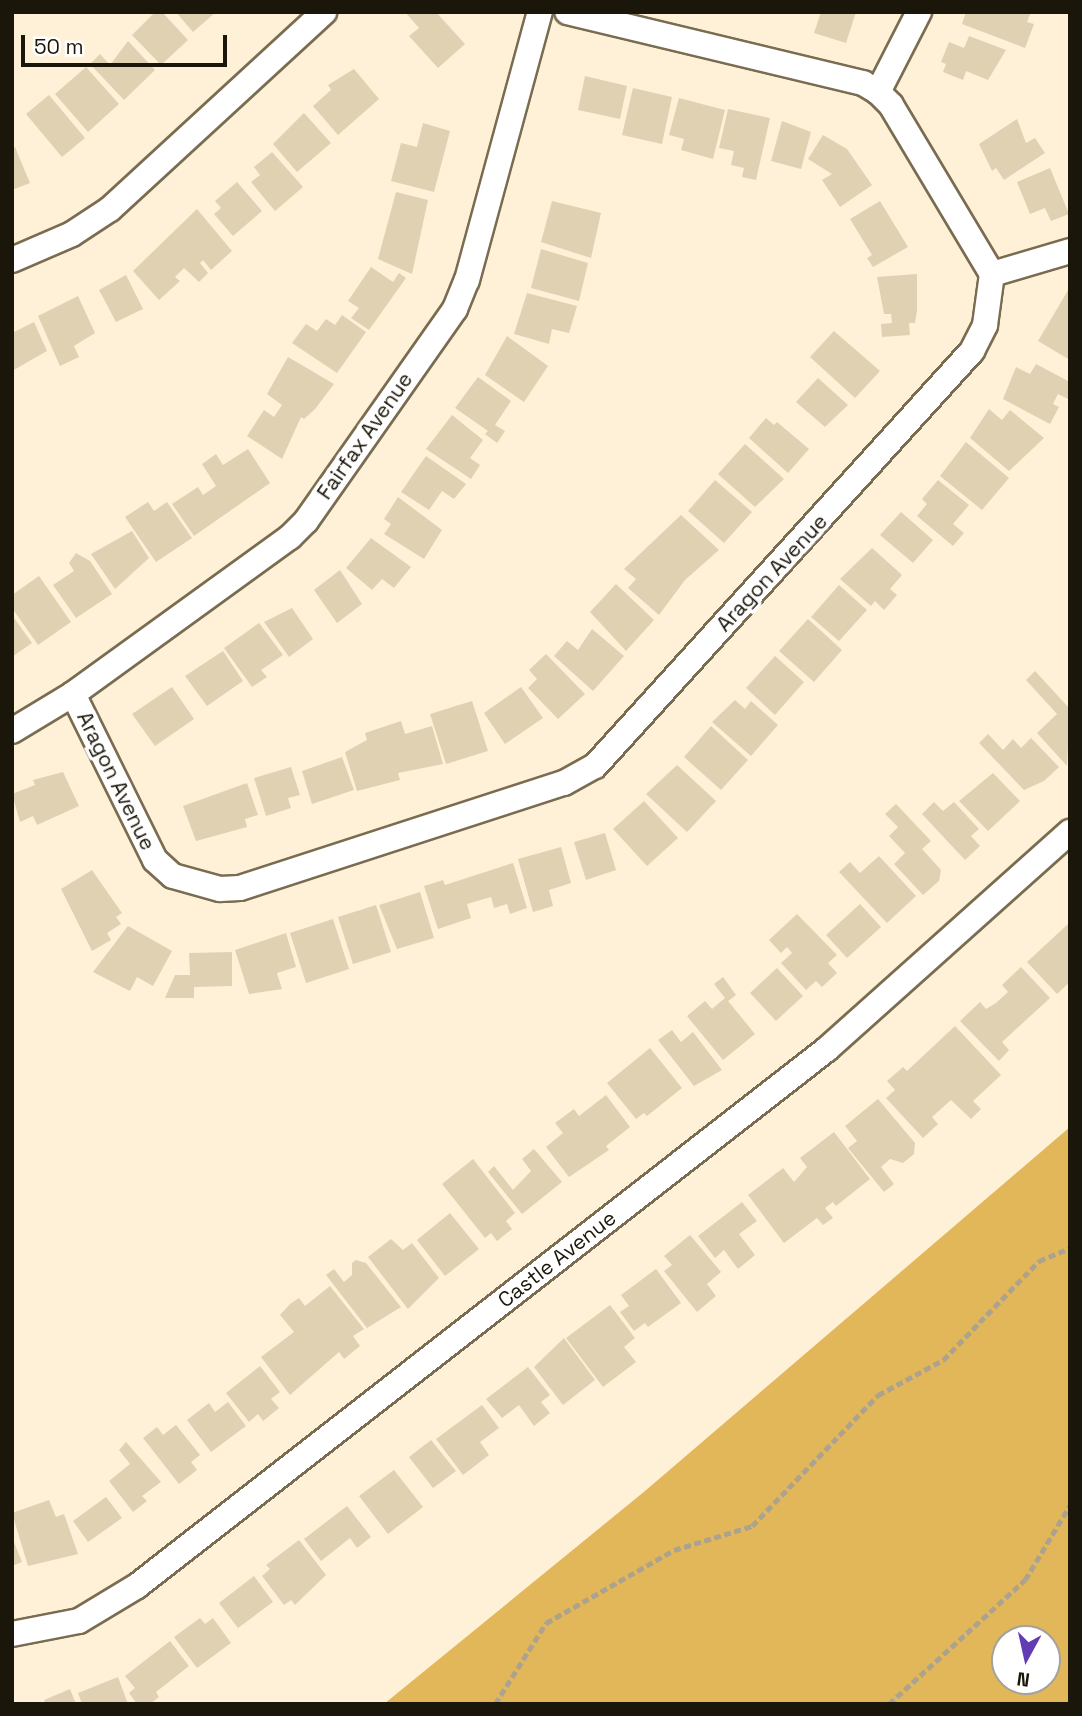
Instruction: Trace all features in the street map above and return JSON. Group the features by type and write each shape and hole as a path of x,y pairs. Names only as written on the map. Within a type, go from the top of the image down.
{"street":[{"path":"12,260 72,234 110,209 324,12"},
{"name":"Fairfax Avenue","path":"12,731 73,694 290,537 455,309 467,280 540,12"},
{"path":"567,12 863,83 878,92 891,106 992,274 1070,251"},
{"path":"878,92 919,12"},
{"name":"Aragon Avenue","path":"73,694 155,860 173,876 220,889 240,888 564,783 595,766 942,388 985,325 992,274"},
{"name":"Castle Avenue","path":"12,1634 79,1621 137,1586 827,1049 1070,832"}],"path":[{"path":"495,1704 546,1623 674,1550 752,1527 878,1395 943,1360 1039,1261 1070,1248"},
{"path":"890,1704 1025,1580 1070,1505"}],"shaded area":[{"path":"1070,1127 1070,1704 384,1704 645,1491"}],"building":[{"path":"155,12 162,12 188,40 161,65 132,35"},
{"path":"176,12 216,12 193,32"},
{"path":"405,12 436,12 465,44 438,68 409,36 419,28"},
{"path":"821,12 856,12 846,43 814,33"},
{"path":"966,12 1031,12 1027,22 1034,24 1025,48 962,24"},
{"path":"969,36 1006,50 988,80 966,71 963,80 943,72 946,64 941,62 949,42 964,48"},
{"path":"128,41 155,70 124,100 90,64 100,54 110,65"},
{"path":"86,67 119,104 88,132 55,94"},
{"path":"354,69 379,99 338,135 313,106 331,90 328,85"},
{"path":"585,76 627,86 620,119 578,110"},
{"path":"633,88 672,97 662,144 622,135"},
{"path":"49,95 85,138 62,157 26,114"},
{"path":"679,98 725,110 713,159 681,150 684,139 669,135"},
{"path":"728,109 770,118 756,180 742,177 744,168 731,165 734,151 719,148"},
{"path":"304,113 331,143 297,172 273,144"},
{"path":"1017,119 1026,143 1035,138 1045,153 1004,180 996,168 992,171 979,144"},
{"path":"782,121 811,132 801,169 771,161"},
{"path":"423,123 450,131 434,192 391,181 401,143 417,147"},
{"path":"823,135 847,149 872,185 840,207 822,180 832,174 808,159"},
{"path":"15,147 30,183 12,190 12,148"},
{"path":"272,152 303,187 275,211 251,182 260,175 254,167"},
{"path":"1050,168 1069,214 1051,221 1045,208 1030,214 1017,182"},
{"path":"237,182 262,211 233,236 214,214 221,208 215,201"},
{"path":"396,192 428,200 412,274 378,259"},
{"path":"552,201 601,213 591,258 541,242"},
{"path":"880,201 908,247 873,267 867,258 872,255 850,219"},
{"path":"197,209 232,251 211,270 203,260 200,263 208,273 199,282 184,268 175,277 180,281 159,300 133,271"},
{"path":"541,249 588,263 579,301 531,288"},
{"path":"371,267 393,282 399,273 406,278 369,330 351,318 359,308 348,301"},
{"path":"917,274 917,311 915,323 909,323 910,335 882,337 881,324 892,323 891,314 884,314 877,277"},
{"path":"126,275 143,309 116,322 99,290"},
{"path":"1070,287 1070,360 1038,341"},
{"path":"527,293 577,306 569,333 552,329 549,344 514,334"},
{"path":"78,296 95,333 74,346 79,357 60,366 38,316"},
{"path":"342,315 366,332 337,373 292,343 306,324 317,331 326,319 335,325"},
{"path":"34,322 47,351 12,371 12,333"},
{"path":"834,331 880,371 855,398 810,357"},
{"path":"507,336 548,366 524,402 485,375"},
{"path":"288,357 334,384 315,409 304,419 301,417 282,459 247,436 264,410 274,417 282,405 267,394"},
{"path":"1036,364 1070,382 1068,399 1058,394 1053,404 1059,407 1050,424 1003,399 1016,367 1030,374"},
{"path":"478,377 511,401 495,425 505,431 497,443 485,434 488,431 455,408"},
{"path":"818,378 848,405 825,427 796,402"},
{"path":"989,409 1002,420 1010,410 1044,438 1009,471 970,438"},
{"path":"452,415 483,440 470,458 480,465 471,479 426,449"},
{"path":"766,418 774,425 777,422 809,449 788,473 749,438"},
{"path":"966,442 1009,478 982,510 940,476"},
{"path":"745,444 784,479 755,507 718,474"},
{"path":"248,449 270,483 194,536 172,504 198,487 203,495 216,486 202,464 216,454 223,465"},
{"path":"426,456 466,484 454,499 442,491 429,510 401,492"},
{"path":"715,480 752,512 724,543 688,511"},
{"path":"938,480 969,505 953,524 964,533 953,546 917,516 927,504 922,499"},
{"path":"398,497 442,530 424,559 384,534 391,524 384,519"},
{"path":"148,502 154,511 167,502 192,538 156,562 125,517"},
{"path":"901,512 933,540 913,563 880,535"},
{"path":"681,515 719,550 685,580 659,615 628,588 636,579 624,569"},
{"path":"132,531 149,558 115,589 91,554"},
{"path":"371,538 411,567 394,588 382,579 372,590 346,568"},
{"path":"872,548 902,575 890,589 897,595 884,610 875,601 871,606 840,579"},
{"path":"76,553 90,561 112,594 76,618 53,585 74,571 69,563"},
{"path":"340,570 362,604 337,623 314,590"},
{"path":"39,576 71,622 38,645 12,608 12,595"},
{"path":"616,584 654,620 626,651 590,612"},
{"path":"839,585 867,610 839,641 811,617"},
{"path":"292,608 313,639 289,657 264,622"},
{"path":"12,615 32,643 12,657"},
{"path":"808,619 842,650 814,682 779,651"},
{"path":"259,623 283,655 261,670 267,677 252,687 224,648"},
{"path":"592,629 624,656 593,691 554,656 567,641 578,650"},
{"path":"223,651 243,681 207,706 185,676"},
{"path":"546,654 585,694 558,719 528,688 537,679 529,670"},
{"path":"775,656 804,682 775,715 746,688"},
{"path":"1035,671 1070,709 1067,766 1037,733 1057,714 1026,680"},
{"path":"172,687 194,719 155,746 132,714"},
{"path":"521,687 543,718 505,744 484,713"},
{"path":"735,700 745,709 751,701 778,725 751,756 712,722"},
{"path":"472,701 488,751 446,764 430,714"},
{"path":"401,721 405,734 432,726 443,764 398,773 400,780 357,791 345,752 367,740 365,733"},
{"path":"711,726 748,760 721,790 684,757"},
{"path":"988,734 1003,750 1013,739 1021,748 1031,738 1059,767 1044,781 1024,790 979,743"},
{"path":"342,757 354,790 312,804 302,771"},
{"path":"677,765 716,801 687,832 646,794"},
{"path":"291,767 300,795 288,798 291,808 266,816 254,778"},
{"path":"63,772 79,806 37,825 33,816 20,822 12,794 35,785 33,780"},
{"path":"993,773 1020,801 988,831 959,801"},
{"path":"247,783 258,815 245,819 247,827 196,841 183,806"},
{"path":"644,801 678,838 647,866 613,829"},
{"path":"934,802 943,811 954,802 979,829 971,836 980,846 965,860 922,814"},
{"path":"896,804 931,841 922,849 941,870 939,881 923,895 894,864 905,853 889,836 898,827 885,814"},
{"path":"605,833 616,870 586,880 574,842"},
{"path":"561,847 571,883 549,890 553,906 533,912 518,859"},
{"path":"879,856 916,896 887,923 839,872 850,862 860,873"},
{"path":"513,863 527,908 510,914 507,904 494,908 491,897 467,904 471,918 438,929 424,886 443,880 445,885"},
{"path":"92,870 122,913 116,917 121,924 107,933 111,940 92,951 61,889"},
{"path":"420,892 434,938 397,949 379,905"},
{"path":"860,904 881,927 847,958 826,935"},
{"path":"376,905 391,952 353,964 338,917"},
{"path":"797,914 837,955 828,963 837,973 822,987 816,981 806,990 781,963 792,953 787,947 781,953 769,940"},
{"path":"333,919 349,969 306,983 290,933"},
{"path":"1068,924 1070,982 1057,994 1027,962"},
{"path":"128,926 172,951 153,986 137,977 130,991 93,972"},
{"path":"286,933 296,967 277,973 282,989 249,994 235,950"},
{"path":"232,952 232,986 194,987 194,998 165,998 175,975 190,975 189,953"},
{"path":"1021,967 1050,998 1002,1042 1009,1050 999,1061 960,1021 980,1002 986,1009 996,1003 1008,992 1002,985"},
{"path":"777,968 803,996 776,1021 750,993"},
{"path":"723,977 736,995 728,1001 755,1034 723,1060 687,1016 705,1001 712,1009 725,998 714,984"},
{"path":"955,1026 1001,1075 973,1101 981,1109 971,1119 951,1100 932,1117 938,1124 923,1138 886,1098 895,1090 887,1081 903,1067 907,1071"},
{"path":"672,1030 681,1042 693,1032 722,1070 694,1086 658,1040"},
{"path":"650,1048 682,1088 647,1116 644,1113 636,1119 607,1083"},
{"path":"606,1095 630,1127 606,1146 609,1150 569,1177 546,1147 563,1133 555,1123 574,1109 579,1116"},
{"path":"878,1099 915,1143 914,1154 903,1163 890,1159 881,1167 894,1184 884,1192 848,1148 857,1141 845,1126"},
{"path":"834,1132 870,1179 836,1206 833,1202 825,1208 833,1218 823,1225 817,1218 784,1243 748,1195 783,1168 794,1182 807,1167 800,1158"},
{"path":"534,1149 562,1182 522,1214 488,1172 494,1166 513,1190 531,1171 522,1159"},
{"path":"473,1159 515,1213 506,1221 512,1229 497,1241 491,1233 485,1238 442,1184"},
{"path":"742,1202 757,1221 739,1234 755,1255 738,1269 724,1250 715,1258 698,1236"},
{"path":"450,1213 479,1249 445,1276 417,1240"},
{"path":"690,1235 721,1272 707,1284 716,1296 697,1312 664,1271 672,1265 664,1256"},
{"path":"391,1239 403,1250 412,1243 439,1278 408,1309 368,1257"},
{"path":"356,1260 366,1263 401,1307 367,1328 326,1275 334,1269 344,1282 352,1275 352,1263"},
{"path":"656,1269 681,1303 648,1327 645,1323 634,1331 620,1312 629,1306 621,1295"},
{"path":"330,1286 364,1329 353,1336 360,1346 344,1359 339,1352 290,1395 261,1357 294,1332 280,1315 290,1304 299,1298 305,1306"},
{"path":"610,1305 635,1338 624,1347 636,1362 603,1387 566,1338"},
{"path":"564,1338 595,1380 563,1405 534,1367"},
{"path":"260,1366 280,1392 271,1399 279,1408 263,1421 258,1414 249,1422 226,1393"},
{"path":"528,1367 550,1395 541,1402 550,1413 534,1426 519,1405 502,1418 486,1399"},
{"path":"228,1402 246,1426 211,1452 187,1420 209,1403 215,1412"},
{"path":"482,1405 499,1428 480,1442 489,1455 463,1475 436,1439"},
{"path":"176,1425 200,1455 191,1462 197,1470 179,1484 143,1438 157,1427 163,1435"},
{"path":"431,1440 456,1471 433,1488 409,1457"},
{"path":"126,1442 161,1482 142,1496 147,1501 133,1512 109,1481 130,1464 119,1450"},
{"path":"394,1470 423,1507 388,1534 359,1496"},
{"path":"106,1497 122,1518 88,1542 73,1521"},
{"path":"49,1500 56,1517 64,1514 78,1554 28,1566 12,1513"},
{"path":"347,1506 371,1537 357,1548 350,1538 321,1561 304,1539"},
{"path":"12,1537 22,1562 12,1566"},
{"path":"299,1540 326,1575 295,1605 291,1600 284,1605 262,1576 270,1569 266,1565"},
{"path":"254,1576 273,1602 238,1628 219,1603"},
{"path":"200,1618 205,1624 213,1618 231,1643 197,1668 174,1637"},
{"path":"170,1641 189,1666 156,1692 159,1697 150,1704 137,1704 129,1693 135,1688 125,1676"},
{"path":"118,1677 128,1704 82,1704 78,1693"},
{"path":"70,1689 76,1704 46,1704 44,1700"}]}
